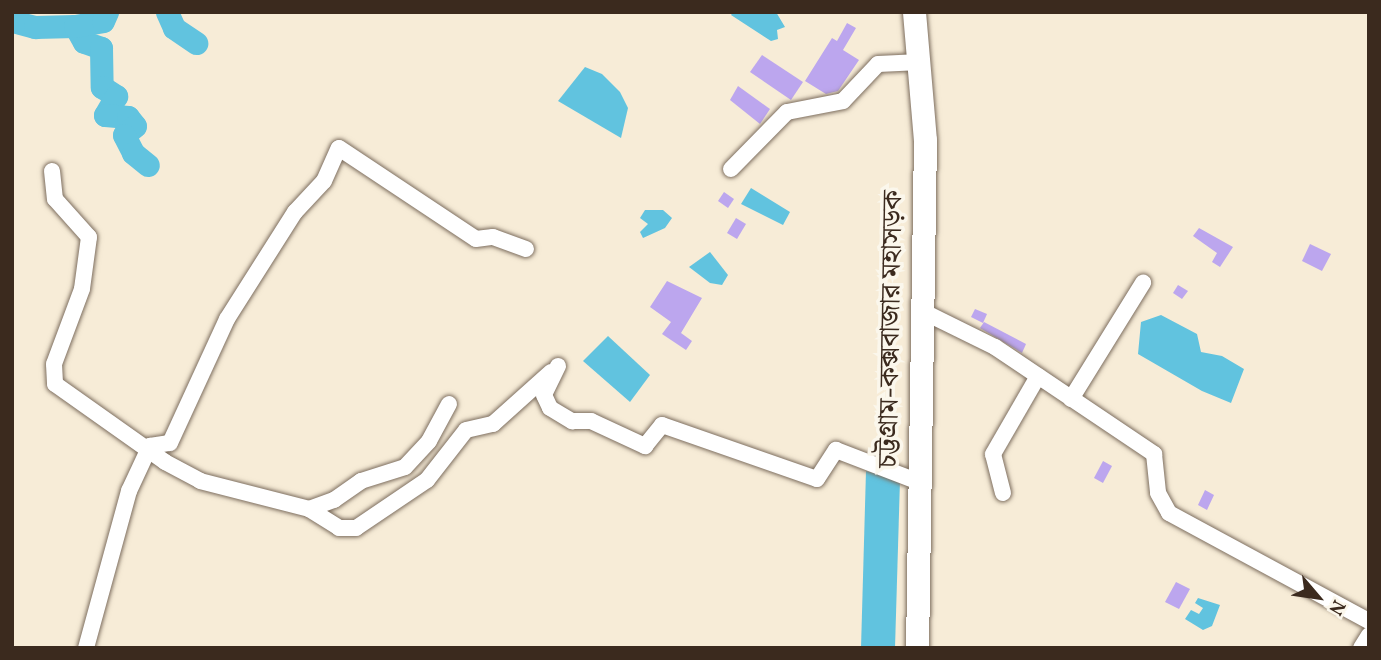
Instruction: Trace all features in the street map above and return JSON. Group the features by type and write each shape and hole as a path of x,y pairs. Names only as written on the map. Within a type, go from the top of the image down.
{"highway":[{"name":"চট্টগ্রাম-কক্সবাজার মহাসড়ক","path":"914,12 925,140 917,648"}],"street":[{"path":"731,169 787,112 843,101 878,64 920,62"},
{"path":"86,648 125,504 150,446 170,443 227,320 295,212 324,181 339,148 476,239 493,237 526,249"},
{"path":"52,171 55,199 89,237 82,289 54,364 55,384 148,451 200,481 253,498 309,509 339,528 356,528 427,480 466,430 493,424 558,366 544,395 550,408 572,421 591,421 645,446 662,425 817,478 836,450 919,482"},
{"path":"1071,399 1143,283"},
{"path":"922,311 995,347 1154,454 1158,493 1169,513 1369,621"},
{"path":"1003,493 993,454 1038,376"},
{"path":"309,509 334,500 361,481 382,478 405,467 429,441 449,404"},
{"path":"1362,648 1369,635"}],"water":[{"path":"733,12 776,12 785,27 777,30 778,39 771,41 731,15"},
{"path":"585,67 602,74 620,92 628,108 621,138 558,101"},
{"path":"751,188 790,212 783,225 741,204"},
{"path":"645,210 663,210 672,218 665,228 643,238 640,232 648,224 640,218"},
{"path":"710,252 728,275 722,285 710,283 689,267"},
{"path":"1161,315 1197,334 1201,352 1222,356 1244,369 1231,403 1202,391 1138,354 1141,322"},
{"path":"608,336 650,375 630,402 583,361"},
{"path":"866,471 900,480 895,648 861,648"},
{"path":"1198,598 1220,605 1212,626 1203,630 1185,619 1191,610 1199,614 1203,608 1195,603"}],"building":[{"path":"847,23 856,28 843,50 859,60 838,91 826,94 805,81 832,38 837,41"},
{"path":"762,55 803,82 791,100 750,72"},
{"path":"738,86 770,109 760,124 730,100"},
{"path":"724,192 734,199 728,208 718,201"},
{"path":"736,218 746,224 737,239 727,233"},
{"path":"1199,228 1233,247 1220,267 1212,262 1217,253 1193,236"},
{"path":"1310,244 1331,254 1322,271 1302,261"},
{"path":"667,281 702,298 681,333 692,341 686,350 662,334 671,322 650,307"},
{"path":"1178,285 1188,291 1182,299 1173,293"},
{"path":"975,309 987,314 983,323 971,317"},
{"path":"984,322 1026,344 1022,353 980,328"},
{"path":"1103,461 1112,466 1103,483 1094,478"},
{"path":"1205,490 1214,495 1207,510 1198,505"},
{"path":"1176,582 1190,589 1179,609 1165,602"}],"waterway":[{"path":"75,26 103,21 107,12"},
{"path":"167,12 174,28 196,43"},
{"path":"12,21 35,27 75,26 84,42 101,48 102,87 116,96 105,115 128,117 135,126 124,135 133,153 148,165"}]}
